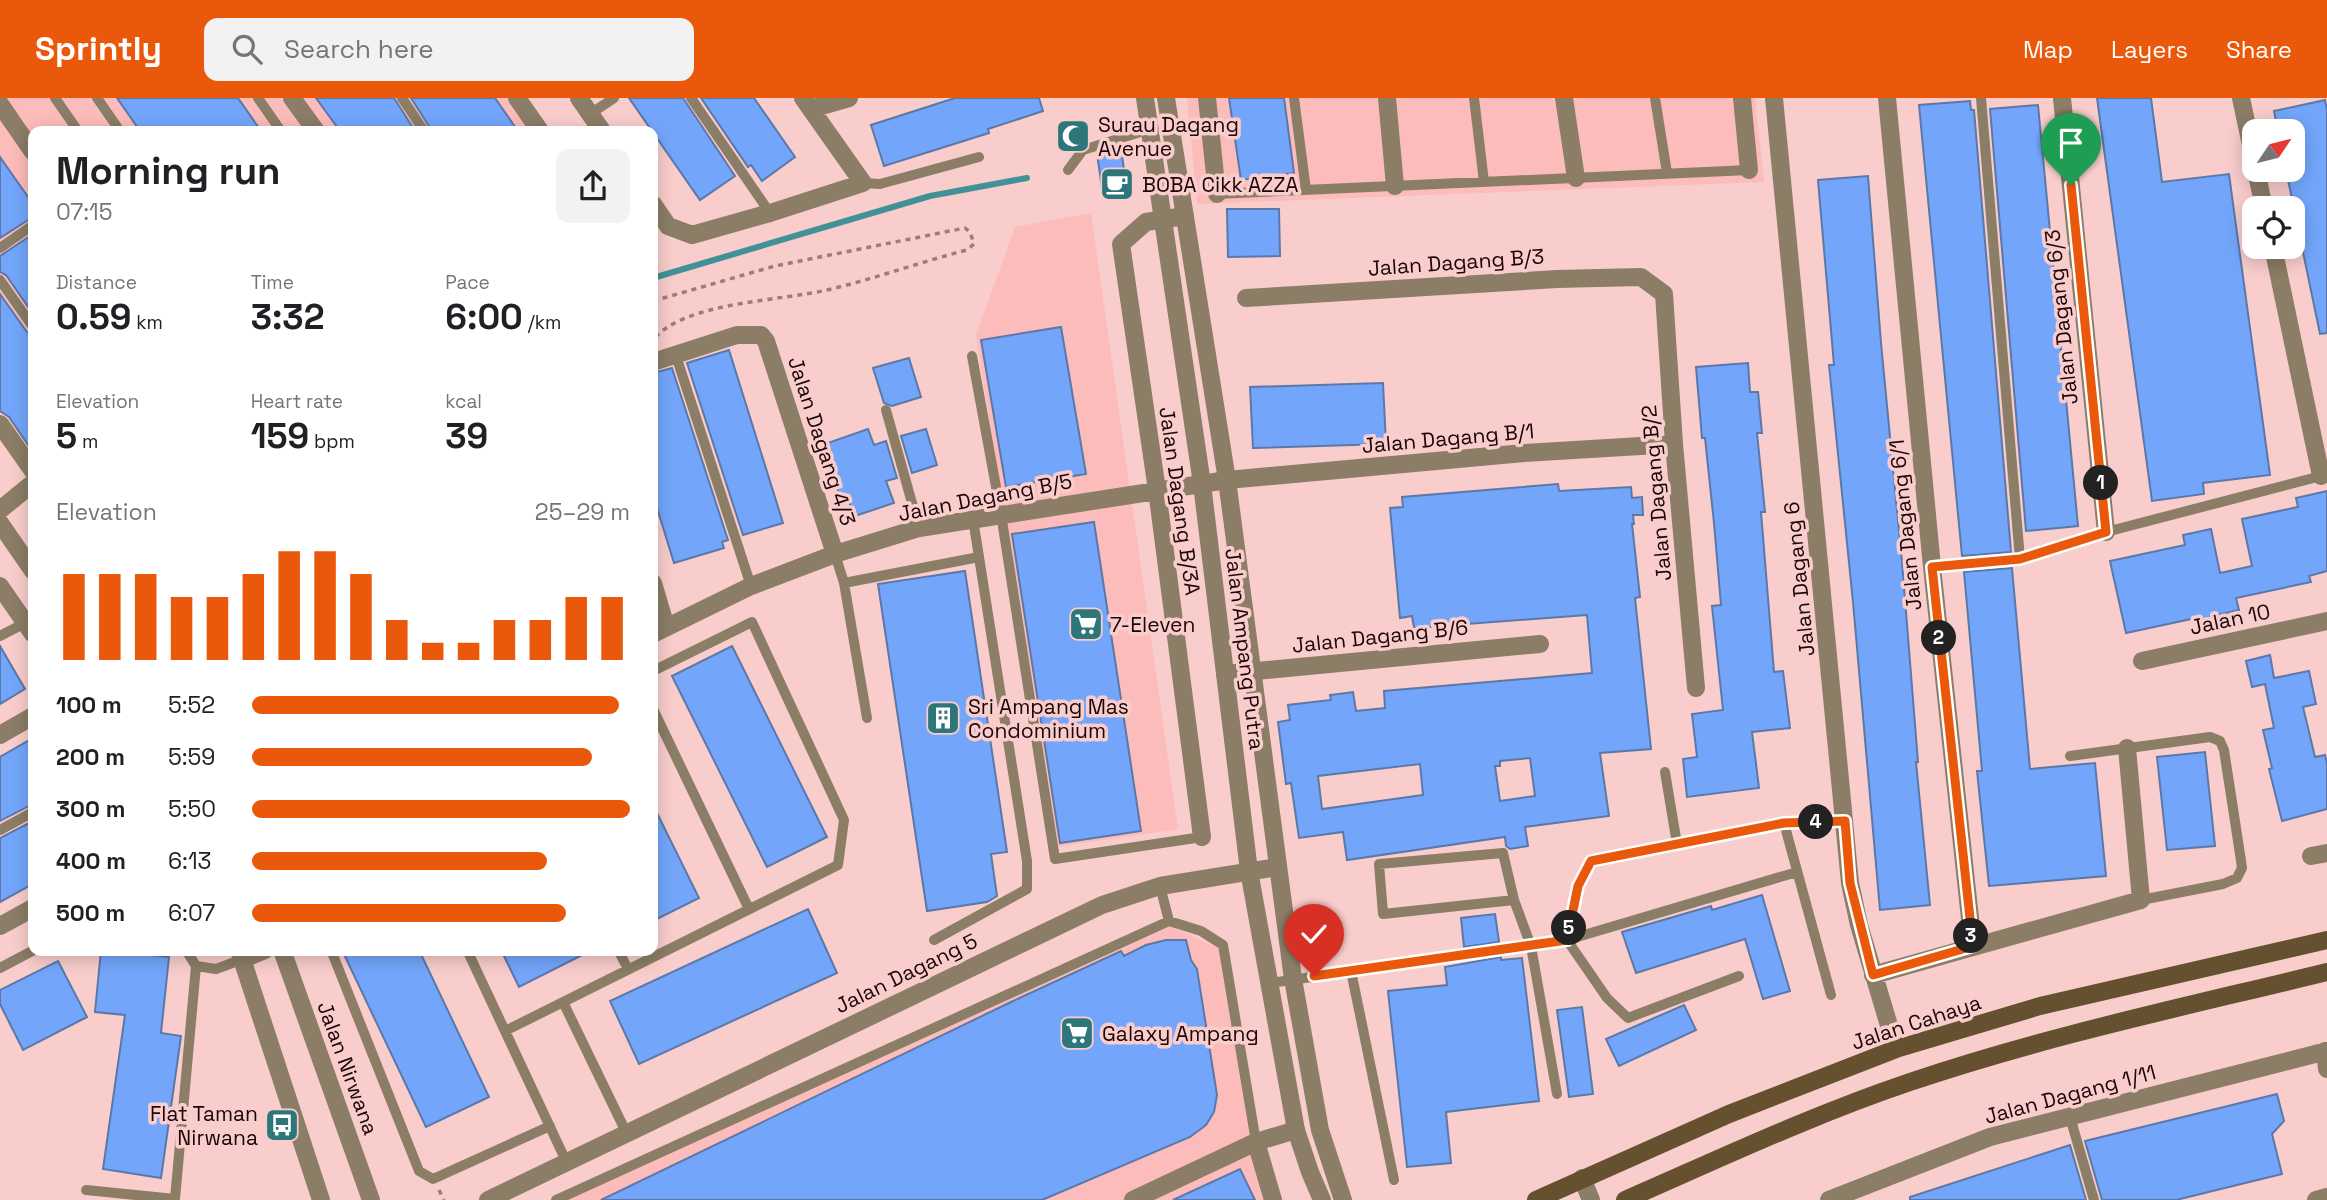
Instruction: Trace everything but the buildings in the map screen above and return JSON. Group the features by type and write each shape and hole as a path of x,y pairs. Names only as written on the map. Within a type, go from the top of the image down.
{"main road":[{"name":"Jalan Cahaya","path":"1536,1200 1729,1114 1896,1049 2040,1006 2327,940"},
{"path":"1625,1200 1809,1120 1911,1082 2068,1036 2327,972"}],"street":[{"path":"292,98 312,126"},
{"path":"517,98 537,126"},
{"path":"579,98 598,126"},
{"path":"660,228 692,235 863,183 807,104 849,98"},
{"name":"Jalan Ampang Putra","path":"1144,98 1202,484 1249,870 1296,1130 1322,1200"},
{"name":"Jalan Ampang Putra","path":"1167,98 1227,480 1250,672 1293,979 1320,1130 1343,1200"},
{"path":"1207,98 1217,194"},
{"path":"1387,98 1395,186"},
{"path":"1564,98 1576,178"},
{"path":"1742,98 1749,170"},
{"name":"Jalan Dagang 6","path":"1774,98 1850,883 1873,975 1896,1049"},
{"name":"Jalan Dagang 6/1","path":"1887,98 1932,567 1973,946"},
{"name":"Jalan Dagang 6/3","path":"2062,98 2106,532"},
{"path":"2241,98 2245,119"},
{"path":"0,103 28,145"},
{"name":"Jalan Dagang B/3A","path":"1185,216 1146,222 1121,244 1157,490 1202,837"},
{"path":"2276,259 2321,476"},
{"name":"Jalan Dagang B/3","path":"1246,298 1543,280 1641,277 1664,294"},
{"name":"Jalan Dagang B/2","path":"1664,294 1674,444 1696,688"},
{"name":"Jalan Dagang 4/3","path":"676,355 737,335 761,335 766,341 835,554"},
{"path":"658,360 676,355"},
{"path":"0,424 28,464"},
{"name":"Jalan Dagang B/1","path":"1202,484 1524,453 1674,444"},
{"name":"Jalan Dagang B/5","path":"659,630 751,586 835,554 919,528 1202,484"},
{"path":"0,510 28,487"},
{"path":"0,523 28,564"},
{"path":"0,586 28,627"},
{"name":"Jalan 10","path":"2143,661 2327,621"},
{"name":"Jalan Dagang B/6","path":"1225,674 1540,644"},
{"path":"0,734 28,719"},
{"path":"1873,975 2141,900 2127,748"},
{"name":"Jalan Dagang 5","path":"488,1200 516,1193 566,1161 1102,905 1160,886 1278,867"},
{"path":"0,926 28,911"},
{"path":"241,956 321,1200"},
{"name":"Jalan Nirwana","path":"284,956 371,1200"},
{"name":"Jalan Dagang 1/11","path":"1829,1200 1864,1194 1990,1137 2326,1057"},
{"path":"1133,1200 1256,1142 1296,1130"},
{"path":"1256,1142 1273,1200"},
{"path":"1582,1178 1591,1200"},
{"path":"2316,1200 2327,1197"}],"lane":[{"path":"55,98 75,126"},
{"path":"97,98 117,126"},
{"path":"258,98 278,126"},
{"path":"401,98 421,126"},
{"path":"590,114 614,98"},
{"path":"691,98 770,213"},
{"path":"1294,98 1306,190"},
{"path":"1474,98 1483,182"},
{"path":"1655,98 1667,173"},
{"path":"1981,98 2020,559"},
{"path":"1068,170 1083,150 1150,129"},
{"path":"863,183 880,184 979,157"},
{"path":"1217,194 1749,170"},
{"path":"0,248 28,228"},
{"path":"0,280 28,320"},
{"path":"676,355 751,586"},
{"path":"972,356 1002,514 1055,859 1202,837"},
{"path":"886,410 919,528"},
{"path":"1932,567 2020,559 2106,532 2321,476"},
{"path":"934,940 1027,889 1027,862 973,519"},
{"path":"835,554 844,583 867,718"},
{"path":"844,583 979,556"},
{"path":"658,669 752,622 844,820 838,865 658,955"},
{"path":"0,636 28,628"},
{"path":"658,719 749,909"},
{"path":"2070,756 2210,737 2220,741 2224,750 2242,869 2237,878 2224,884 2141,900"},
{"path":"1665,772 1677,844"},
{"path":"0,830 28,814"},
{"path":"1739,976 1628,1018 1607,998 1567,940 1578,886 1591,861 1784,823 1845,821"},
{"path":"1784,823 1831,995"},
{"path":"1514,900 1383,914 1379,864 1503,853 1514,900 1531,946 1557,1094"},
{"path":"1270,983 1567,940 1797,872"},
{"path":"1160,886 1168,921"},
{"path":"556,1200 1168,921 1201,931 1223,945 1256,1142"},
{"path":"0,968 28,953"},
{"path":"86,1190 101,1196 175,1200 195,966 189,956"},
{"path":"195,966 216,969 239,956"},
{"path":"333,956 419,1171 433,1179 550,1126"},
{"path":"470,956 566,1161"},
{"path":"621,956 628,970"},
{"path":"505,1031 656,956"},
{"path":"1351,971 1394,1180"},
{"path":"563,1002 626,1132"},
{"path":"2070,1117 2094,1200"}],"path":[{"path":"658,301 775,267 964,228 970,232 974,244 967,250 825,290 740,303 676,321 658,333"}],"shaded area":[{"path":"0,98 508,98 528,126 28,126 28,447 0,407"},
{"path":"1187,98 1755,98 1764,182 1197,204"},
{"path":"1091,213 1178,829 1056,847 976,335 1015,227"},
{"name":"Galaxy Ampang","path":"1171,926 1218,948 1252,1151 1266,1200 568,1200"}],"waterway":[{"path":"658,277 930,196 1027,178"}],"place":[{"name":"Surau Dagang Avenue","path":"1073,136"},
{"name":"BOBA Cikk AZZA","path":"1117,184"},
{"name":"7-Eleven","path":"1086,624"},
{"name":"Sri Ampang Mas Condominium","path":"943,718"},
{"name":"Galaxy Ampang","path":"1077,1033"},
{"name":"Flat Taman Nirwana","path":"282,1125"}],"route":[{"path":"1314,976 1567,940 1578,886 1591,861 1784,823 1845,821 1850,883 1873,975 1973,946 1932,567 2020,559 2106,532 2071,185"}]}
